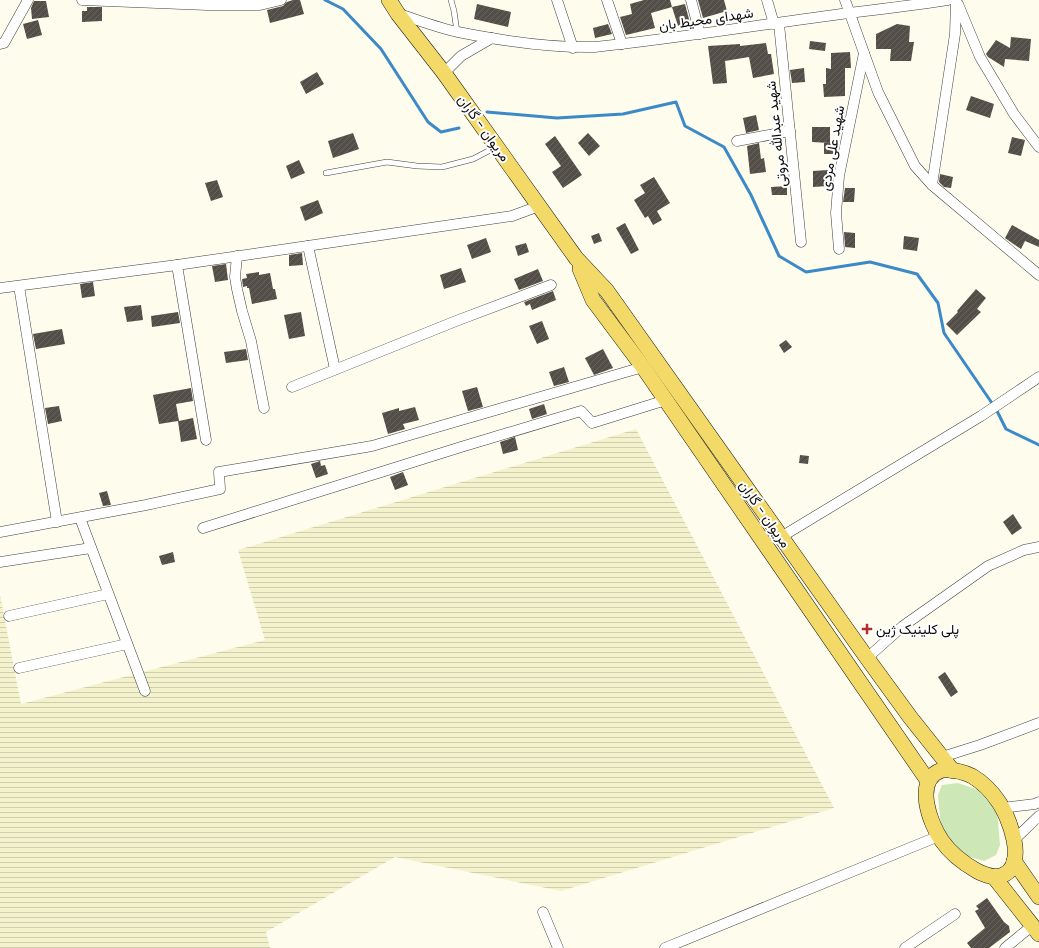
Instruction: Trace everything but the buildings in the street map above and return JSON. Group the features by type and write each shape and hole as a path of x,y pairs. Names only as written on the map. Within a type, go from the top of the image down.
{"main road":[{"name":"مریوان - گاران","path":"389,0 398,14 444,73 576,258 607,291 867,658 953,771"},
{"name":"مریوان - گاران","path":"576,258 593,300 666,400 928,781"},
{"path":"883,715 889,715 894,712 898,700"},
{"path":"945,770 953,771 961,771 973,777 987,788 1002,808 1011,827 1014,840 1014,861 1012,868 1008,873 994,877 981,873 963,862 956,857 933,826 928,809 926,791 928,781 937,772 945,770"},
{"path":"1014,861 1039,897"},
{"path":"994,877 1038,926"}],"street":[{"path":"0,44 4,43 28,0"},
{"path":"82,0 208,5 260,5 281,0"},
{"path":"557,0 573,48"},
{"path":"607,0 622,44"},
{"path":"691,0 700,34"},
{"name":"شهید عبدالله مروتی","path":"767,0 776,24 790,130 801,242"},
{"path":"845,0 878,92 915,166 932,185 1039,276"},
{"name":"شهدای محیط بان","path":"398,14 457,32 573,48 622,44 948,0"},
{"path":"956,0 980,58 1014,114 1039,147"},
{"path":"932,185 955,34 956,0"},
{"path":"444,73 461,56 492,38"},
{"name":"شهید علی مردی","path":"838,249 836,213 838,176 864,53"},
{"path":"737,141 790,130"},
{"path":"0,288 177,265 512,216 540,206"},
{"path":"308,246 335,370"},
{"path":"237,256 235,276 237,288 251,341 264,408"},
{"path":"177,265 206,440"},
{"path":"292,387 456,321 551,285"},
{"path":"19,286 57,522"},
{"path":"0,532 80,518 220,489 219,472 372,446 643,367"},
{"path":"781,537 982,416 1039,377"},
{"path":"203,528 460,447 581,411 592,423 666,400"},
{"path":"80,518 145,691"},
{"path":"867,658 903,626 988,566 1024,550 1039,547"},
{"path":"0,562 91,548"},
{"path":"9,616 108,594"},
{"path":"19,668 127,644"},
{"path":"942,757 980,745 1039,723"},
{"path":"1002,808 1035,804 1039,802"},
{"path":"1014,840 1039,816"},
{"path":"665,948 939,836"},
{"path":"544,912 558,948"},
{"path":"905,948 954,914"},
{"path":"1005,948 1028,930 1038,926"}],"lane":[{"path":"451,0 457,32"},
{"path":"326,173 387,162 417,166 442,167 473,159 497,147"}],"green space":[{"path":"636,429 834,808 561,891 395,857 266,932 270,948 0,948 0,595 21,704 265,640 238,550"},
{"path":"958,783 981,791 997,812 1000,845 996,855 984,861 963,855 941,828 938,795 942,785"}],"waterway":[{"path":"325,0 343,9 381,49 428,122 441,132 459,128"},
{"path":"487,112 557,118 623,114 676,102 685,126 724,147 751,195 779,256 806,272 870,262 917,274 938,303 944,333 996,409 1006,429 1039,445"}],"place":[{"name":"پلی کلینیک ژین","path":"867,629"}]}
